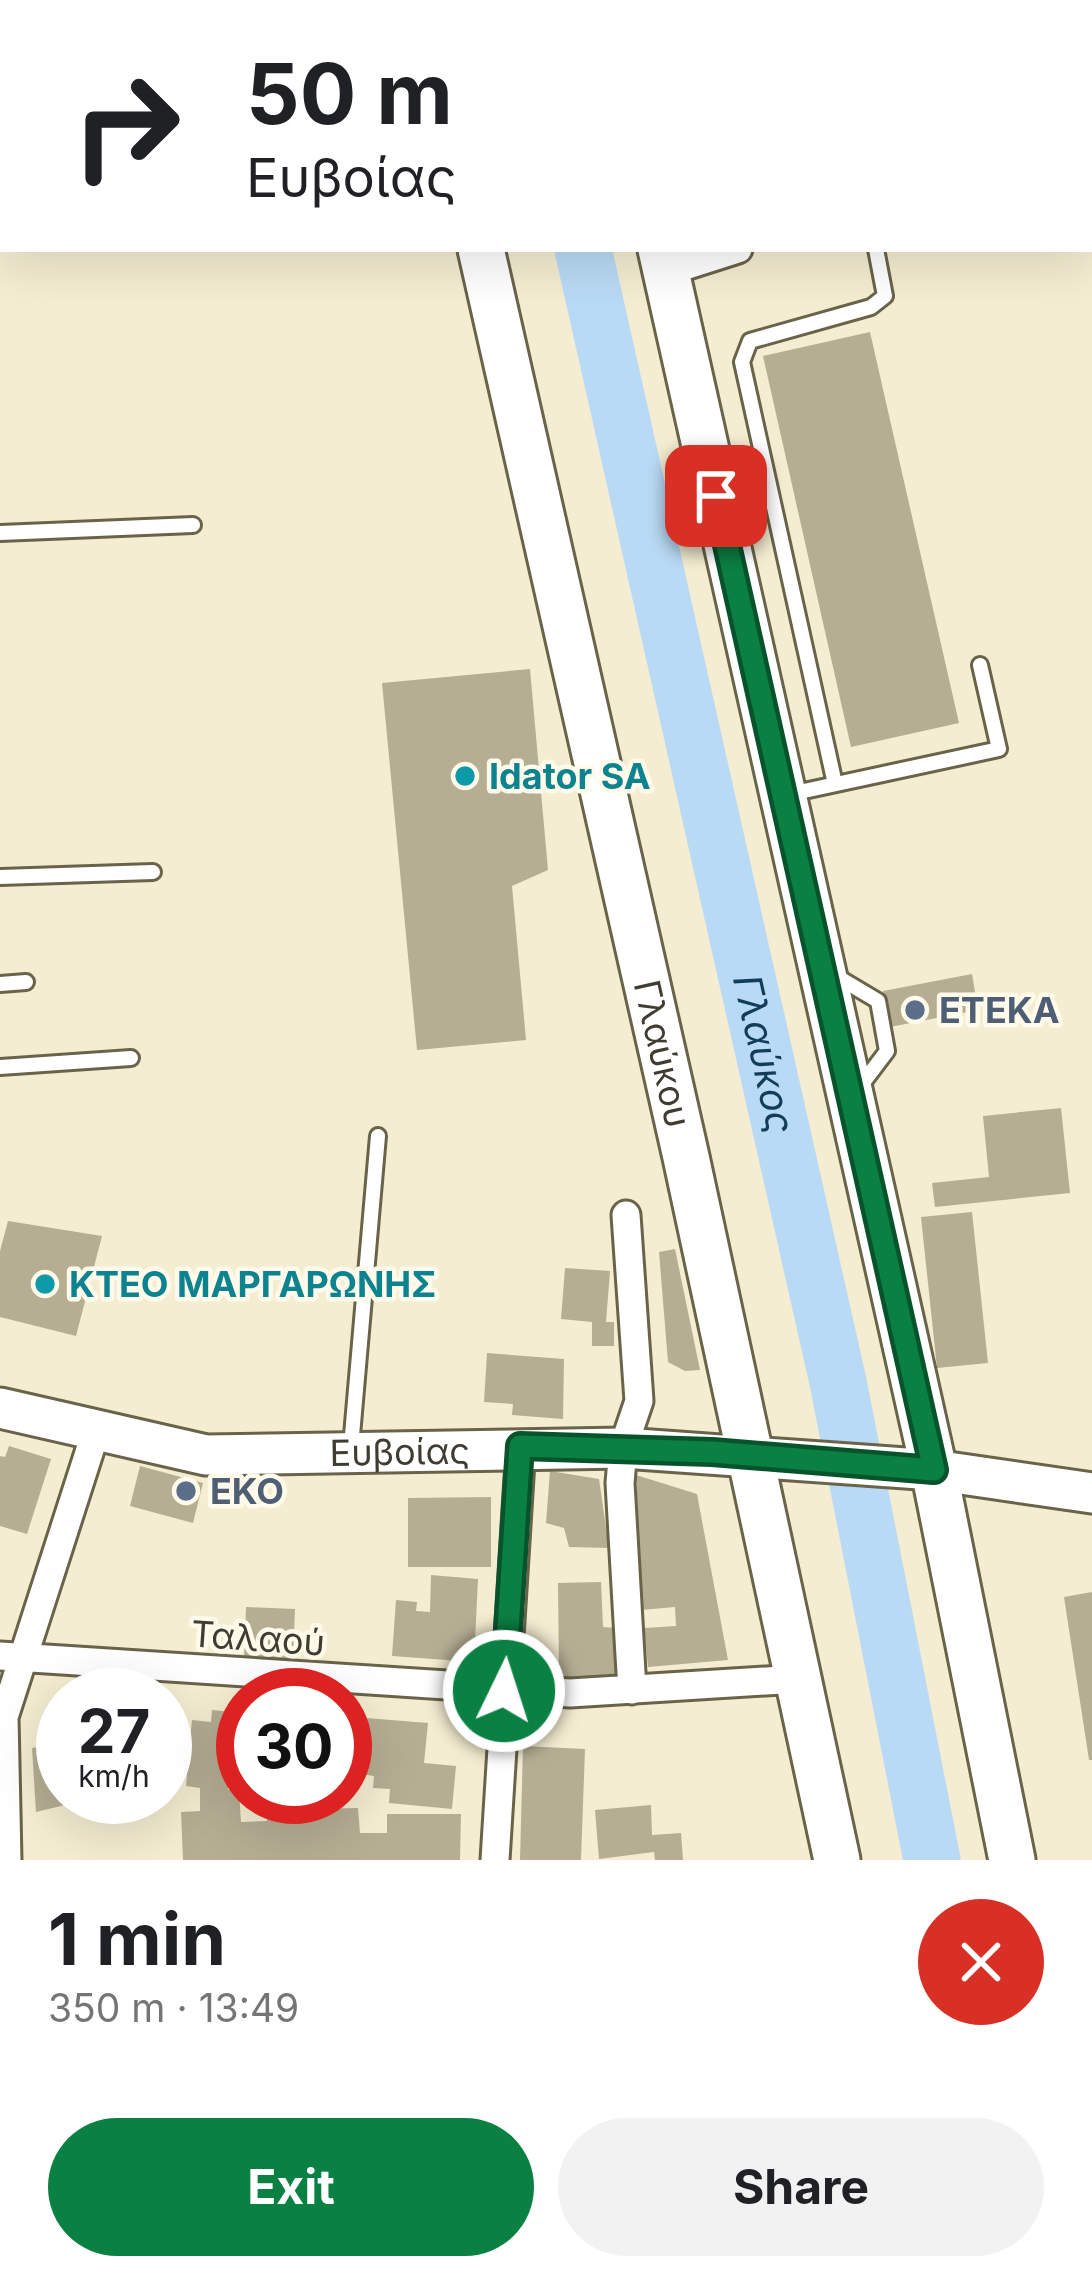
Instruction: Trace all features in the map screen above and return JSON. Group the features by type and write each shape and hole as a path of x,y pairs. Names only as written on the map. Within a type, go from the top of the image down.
{"main road":[{"name":"Γλαύκου","path":"483,252 765,1456 798,1679 835,1860"},
{"path":"663,260 852,1096 921,1469 1012,1860"},
{"name":"Ευβοίας","path":"0,1408 206,1455 520,1446 623,1448 921,1469 1092,1493"}],"street":[{"path":"663,260 718,252"},
{"path":"626,1215 639,1401 623,1448 620,1498 632,1690"},
{"path":"7,1860 3,1723 10,1656 96,1431"},
{"path":"496,1860 520,1446"},
{"name":"Ταλαού","path":"10,1656 504,1691 632,1690 798,1679"}],"lane":[{"path":"835,784 742,362 750,340 871,307 885,296 877,252"},
{"path":"0,532 194,525"},
{"path":"785,795 999,749 980,665"},
{"path":"0,877 153,872"},
{"path":"0,984 26,982"},
{"path":"0,1066 131,1058"},
{"path":"350,1452 378,1136"}],"building":[{"path":"870,332 959,723 851,747 763,356"},
{"name":"Idator SA","path":"530,669 548,870 512,886 526,1040 417,1050 382,683"},
{"path":"972,974 978,1010 890,1027 883,991"},
{"path":"1061,1108 1070,1193 935,1207 932,1183 989,1177 983,1116"},
{"path":"972,1212 988,1363 937,1368 921,1217"},
{"name":"ΚΤΕΟ ΜΑΡΓΑΡΩΝΗΣ","path":"8,1221 102,1236 76,1336 0,1317 0,1251"},
{"path":"675,1249 700,1370 685,1371 668,1362 659,1252"},
{"path":"565,1268 610,1271 606,1322 614,1322 614,1346 592,1346 592,1322 561,1319"},
{"path":"487,1353 564,1359 563,1419 512,1415 513,1404 484,1402"},
{"path":"9,1446 51,1459 27,1534 0,1526 0,1456 5,1457"},
{"path":"140,1466 203,1483 193,1523 130,1506"},
{"path":"550,1471 599,1479 609,1548 569,1547 564,1528 546,1523"},
{"path":"636,1475 697,1494 728,1660 648,1667 644,1628 676,1626 675,1607 641,1610"},
{"path":"491,1497 491,1567 408,1567 408,1498"},
{"path":"431,1575 478,1579 474,1662 392,1656 396,1600 417,1602 416,1611 430,1612"},
{"path":"601,1582 603,1627 617,1628 617,1678 559,1679 558,1583"},
{"path":"1092,1592 1092,1760 1089,1760 1064,1597"},
{"path":"246,1607 295,1609 293,1662 244,1660"},
{"path":"212,1710 216,1710 216,1824 359,1824 360,1833 387,1833 387,1814 461,1814 460,1860 183,1860 182,1824 192,1824 192,1811 200,1811 200,1788 192,1787 192,1720 211,1722"},
{"path":"372,1718 428,1723 424,1763 456,1766 452,1809 389,1803 390,1789 373,1788"},
{"path":"523,1746 585,1749 581,1860 520,1860"},
{"path":"36,1747 36,1812 32,1748"},
{"path":"651,1805 652,1835 681,1833 683,1860 655,1860 654,1852 599,1859 595,1810"}],"waterway":[{"name":"Γλαύκος","path":"584,252 838,1382 932,1860"}],"place":[{"name":"Idator SA","path":"465,776"},
{"name":"ΕΤΕΚΑ","path":"915,1010"},
{"name":"ΚΤΕΟ ΜΑΡΓΑΡΩΝΗΣ","path":"45,1284"},
{"name":"ΕΚΟ","path":"186,1491"}],"route":[{"path":"504,1691 520,1446 712,1452 934,1470 716,496"}]}
